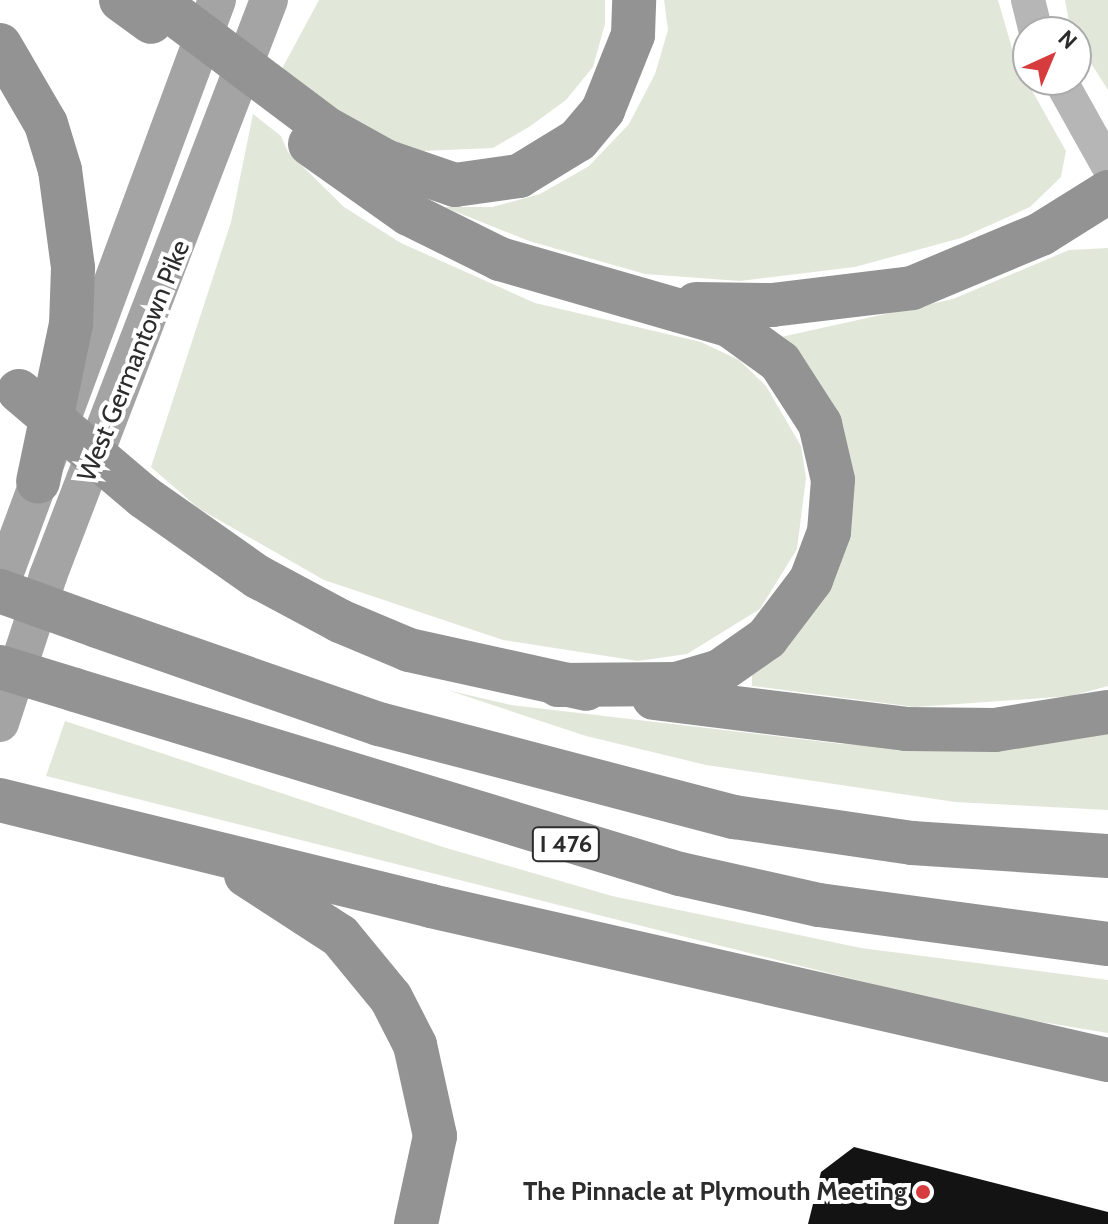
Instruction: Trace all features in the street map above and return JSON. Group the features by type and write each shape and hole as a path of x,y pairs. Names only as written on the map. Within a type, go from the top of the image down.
{"highway":[{"path":"317,135 433,179 488,184 519,176 578,140 603,110 630,48 634,0"},
{"path":"146,6 317,135 409,214 500,259 658,302 729,325 796,382 828,452 829,532 797,604 734,663 676,684 558,685"},
{"path":"0,45 46,124 60,170 72,254 71,324 38,482"},
{"path":"658,302 772,305 912,288 1041,234 1108,192"},
{"path":"9,382 144,497 258,577 340,621 409,650 558,685 906,729 995,730 1108,712"},
{"name":"I 476","path":"0,588 97,626 379,724 653,798 884,840 1108,856"},
{"name":"I 476","path":"0,667 653,867 819,905 1095,941"},
{"path":"19,804 1108,1060"},
{"path":"151,837 259,881 309,912 349,945 391,998 415,1045 435,1136 416,1224"}],"main road":[{"name":"West Germantown Pike","path":"0,588 217,0"},
{"name":"West Germantown Pike","path":"0,723 48,576 193,213 269,0"},
{"path":"1069,96 1108,166"}],"shaded area":[{"path":"319,0 605,0 605,24 593,67 566,100 529,127 493,148 422,151 384,140 278,76"},
{"path":"664,0 998,0 1012,48 1012,96 1035,96 1066,151 1061,177 1030,207 961,238 855,267 740,281 645,274 529,241 444,207 492,207 540,194 589,166 629,124 655,74 668,30"},
{"path":"1065,0 1108,0 1108,90 1092,65 1092,16 1068,16"},
{"path":"253,114 281,136 288,152 344,207 401,243 535,303 701,342 739,360 766,386 801,446 806,478 797,549 760,609 687,654 638,661 503,640 324,580 198,508 151,467 231,222"},
{"path":"1108,248 1108,686 1071,696 915,707 752,686 752,671 832,577 781,337 953,299 1069,250"},
{"path":"447,690 511,705 842,744 969,748 1108,732 1108,810 955,802 706,765 586,736"},
{"path":"65,721 443,847 612,896 861,948 1108,980 1108,1033 988,1013 46,776"}],"building":[{"name":"The Pinnacle at Plymouth Meeting","path":"854,1147 1108,1212 1108,1224 808,1224 821,1172"}],"place":[{"name":"The Pinnacle at Plymouth Meeting","path":"923,1192"}]}
